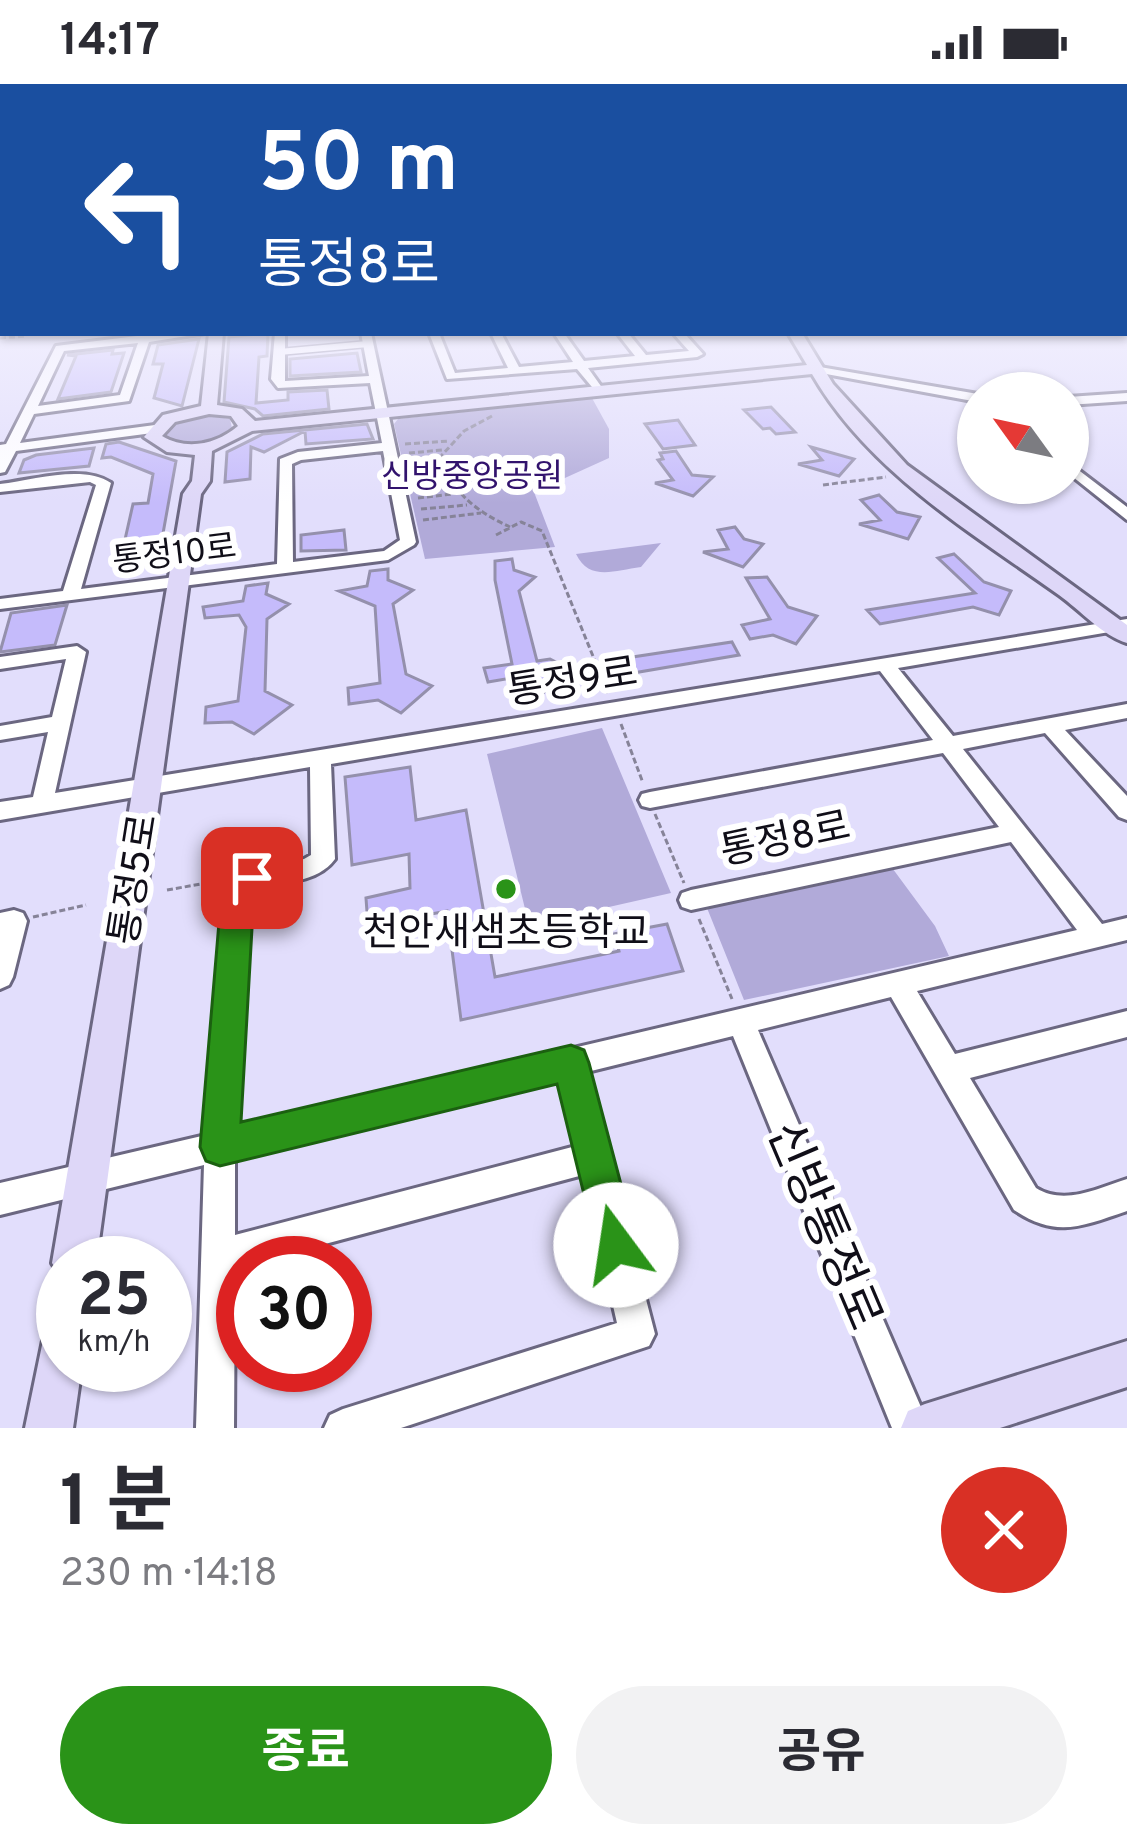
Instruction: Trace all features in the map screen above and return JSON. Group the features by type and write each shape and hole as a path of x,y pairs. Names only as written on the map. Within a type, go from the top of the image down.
{"street":[{"path":"0,469 4,448 44,378"},
{"path":"26,411 125,398 132,378"},
{"path":"200,410 199,386 206,378"},
{"path":"277,378 282,385 374,379"},
{"path":"589,378 597,389"},
{"path":"153,433 165,447 197,448 226,442 245,423 719,378"},
{"path":"820,378 848,419 931,498 1123,628"},
{"path":"863,378 957,394"},
{"name":"통정10로","path":"0,604 388,555 405,547 394,445 374,379"},
{"path":"1089,400 1127,398"},
{"path":"4,448 153,433 200,410 236,412 245,423"},
{"name":"통정10로","path":"285,569 285,462 298,456 394,445"},
{"name":"통정5로","path":"78,1236 180,582 192,494 187,483 197,448"},
{"name":"통정10로","path":"0,488 92,478 104,483 71,594"},
{"path":"1089,483 1127,515"},
{"name":"통정9로","path":"0,811 884,663 1123,628"},
{"path":"0,663 76,652 42,804"},
{"path":"884,663 1097,936"},
{"name":"통정8로","path":"650,800 1127,711"},
{"path":"0,733 61,723"},
{"path":"1049,725 1127,811"},
{"path":"218,1236 220,1147 242,880 309,868 323,859 320,758"},
{"name":"통정8로","path":"691,900 1016,832"},
{"path":"0,977 7,922"},
{"path":"0,1199 1127,929"},
{"path":"898,984 1012,1182 1041,1212 1056,1216 1127,1195"},
{"name":"신방통정로","path":"742,1022 911,1428"},
{"path":"947,1070 1127,1024"},
{"path":"343,1428 638,1334 571,1063"},
{"path":"293,1236 594,1156"},
{"path":"214,1428 216,1342"},
{"path":"926,1428 1127,1364"},
{"path":"49,1428 55,1392"}],"path":[{"path":"504,412 465,428 446,449 443,460 455,493 481,513 511,527"},
{"path":"394,445 452,441"},
{"path":"408,453 446,449"},
{"path":"411,464 443,460"},
{"path":"823,485 890,476"},
{"path":"418,498 455,493"},
{"path":"421,509 470,504"},
{"path":"423,520 481,513"},
{"path":"496,536 520,523 542,530 650,800"},
{"name":"통정8로","path":"650,800 691,900"},
{"path":"167,890 242,880"},
{"path":"691,900 742,1022"},
{"path":"7,922 86,904"}],"green space":[{"name":"신방중앙공원","path":"592,398 609,429 609,458 534,492 555,547 425,559 394,424 398,419"},
{"path":"205,415 230,419 232,428 200,443 166,436 175,422"},
{"path":"661,543 641,567 612,572 588,568 576,554"},
{"path":"602,728 671,893 529,925 487,754"},
{"path":"890,865 935,926 949,956 744,1000 707,908"}],"building":[{"path":"67,378 116,378 111,392 58,399"},
{"path":"159,378 189,378 182,406 154,398"},
{"path":"226,378 258,378 256,403 288,400 288,392 327,390 329,409 263,416 255,409 224,402"},
{"path":"771,407 795,432 776,434 763,429 744,410"},
{"path":"678,420 695,445 663,449 645,424"},
{"path":"367,424 373,439 306,444 305,431 264,452 251,447 250,479 225,482 227,452 263,434"},
{"path":"119,442 176,461 162,539 124,544 133,504 148,503 153,474 111,457 102,458 106,444"},
{"path":"811,447 854,459 839,476 798,464 822,460"},
{"path":"94,448 89,466 19,473 24,460 36,455"},
{"path":"676,451 692,475 713,477 693,496 655,483 673,480 658,460 663,459 660,453"},
{"path":"879,495 897,512 920,517 908,539 859,524 880,520 861,500"},
{"path":"735,527 744,539 763,544 743,567 703,552 728,549 718,530"},
{"path":"344,530 346,550 301,551 301,535"},
{"path":"954,554 984,582 1011,591 999,615 973,607 880,624 867,610 975,593 938,558"},
{"path":"512,559 514,570 535,577 519,591 537,661 550,659 567,668 543,693 518,683 518,677 488,682 484,668 512,664 495,561"},
{"path":"388,569 388,580 413,590 393,604 406,674 432,686 401,713 378,700 349,704 348,688 380,683 375,606 339,591 367,586 370,571"},
{"path":"767,577 788,607 817,616 796,644 773,635 750,639 742,625 770,619 746,578"},
{"path":"268,583 266,594 289,604 267,619 265,691 292,705 254,734 232,722 205,723 206,707 238,701 246,627 239,615 205,618 203,607 243,601 246,586"},
{"path":"67,605 55,645 0,652 11,613"},
{"path":"732,642 739,655 633,673 626,658"},
{"path":"410,767 416,820 466,810 495,977 619,951 614,934 667,924 683,971 461,1020 447,911 368,926 366,898 410,888 409,854 352,865 345,777"}],"place":[{"name":"천안새샘초등학교","path":"506,889"}],"route":[{"path":"252,878 242,880 238,887 220,1147 571,1063 616,1245"}]}
